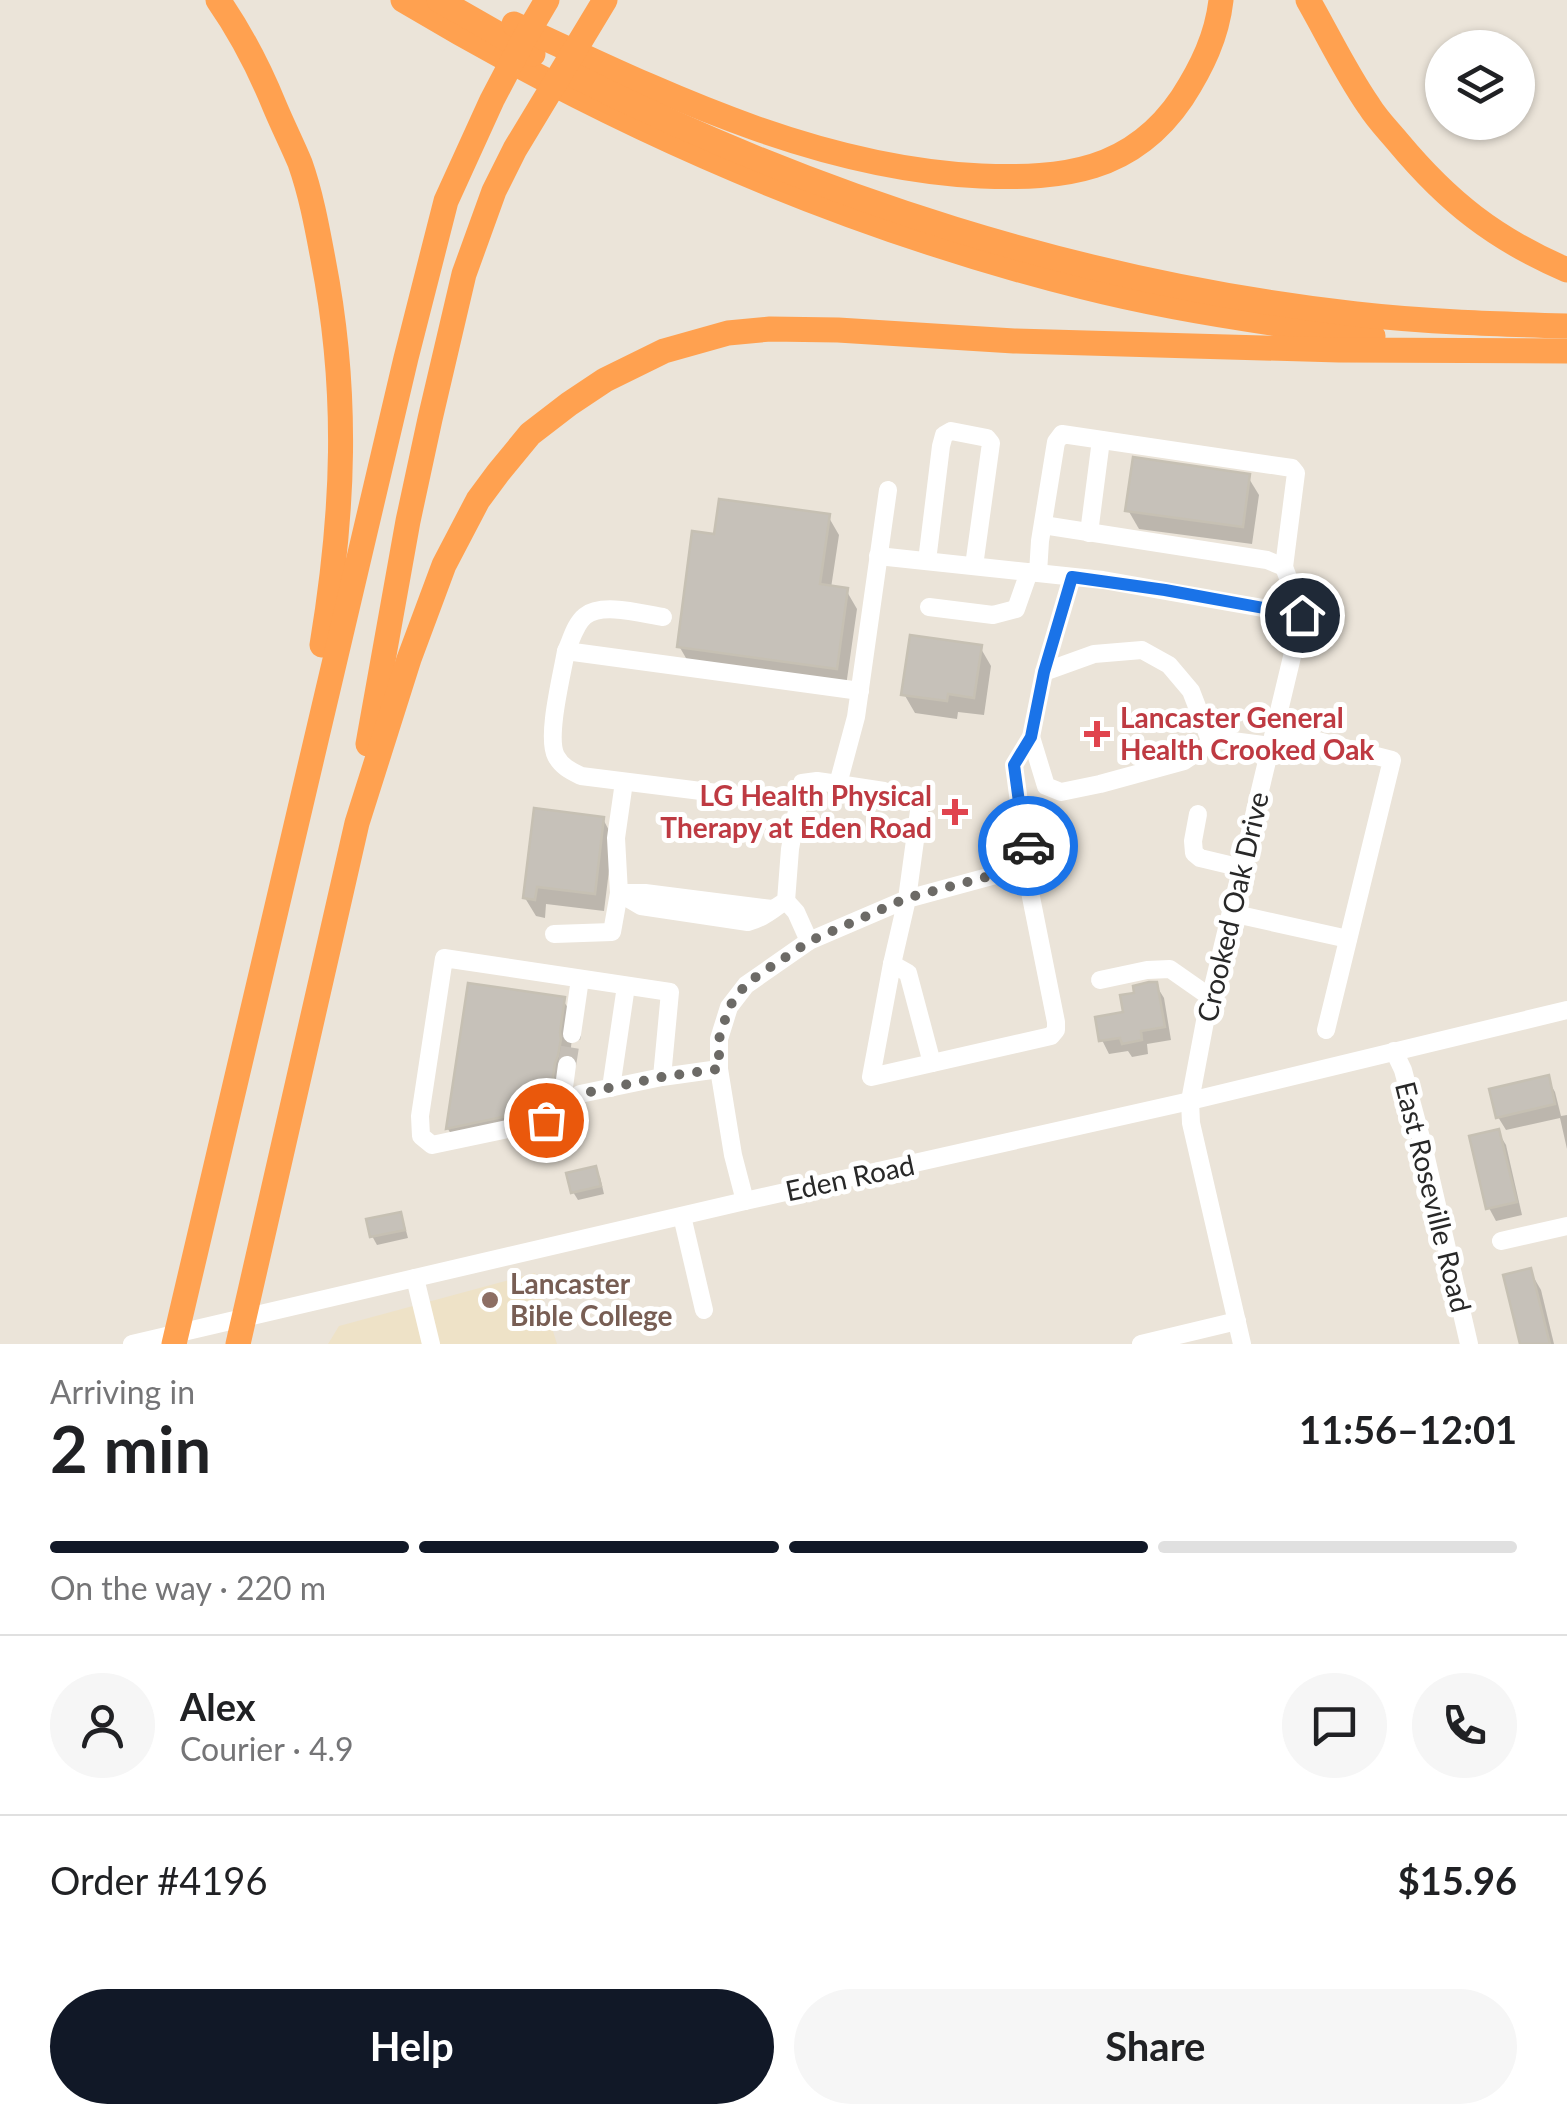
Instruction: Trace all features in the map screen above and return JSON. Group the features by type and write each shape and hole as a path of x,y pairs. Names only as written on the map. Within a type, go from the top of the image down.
{"highway":[{"path":"218,0 267,88 300,165 334,313 341,402 340,500 332,588 233,1089"},
{"path":"403,0 664,140 772,187 940,248 1082,287 1231,317 1395,339 1567,350"},
{"path":"439,0 547,62 705,138 830,188 998,243 1127,276 1295,306 1426,321 1567,326"},
{"path":"464,0 649,87 788,140 924,172 1031,178 1092,168 1140,143 1155,129 1179,102 1204,61 1216,32 1221,0"},
{"path":"174,1344 432,251 446,201 507,70 547,0"},
{"path":"1308,0 1370,108 1436,186 1486,226 1567,270"},
{"path":"357,823 430,419 464,274 494,191 515,149 604,3"},
{"path":"238,1344 357,823 409,659 444,565 478,500 530,434 569,404 605,380 664,352 728,333 770,329 1338,350 1567,350"}],"street":[{"path":"927,561 941,446 944,435 951,431 987,438 991,443 974,566"},
{"path":"929,607 993,615 1016,608 1033,573 1056,442 1062,434 1292,468 1296,473 1284,567 1302,615"},
{"path":"1089,532 1101,440"},
{"path":"838,784 856,717 888,490"},
{"path":"1043,525 1267,560 1284,567"},
{"path":"878,556 1072,577 1302,615"},
{"path":"918,811 907,898 871,1078 1052,1036 1056,1030 1024,867 1030,852 1014,765 1031,737 1044,672 1072,577"},
{"path":"663,617 615,610 596,611 583,617 566,652 551,740 555,756 565,768 581,776 796,803"},
{"name":"Crooked Oak Drive","path":"1242,1344 1191,1123 1190,1101 1210,997 1302,615"},
{"path":"1044,672 1094,654 1142,650 1169,664 1191,691 1211,742"},
{"path":"566,652 860,692"},
{"path":"1031,737 1046,786 1061,792 1184,761 1217,739 1273,738 1392,760 1326,1030"},
{"path":"619,893 641,906 732,922 764,918 779,905 802,783 817,781 884,791"},
{"path":"1017,788 1044,781"},
{"path":"554,934 610,933 619,893 616,838 624,782"},
{"path":"1198,814 1194,852 1200,858 1242,868"},
{"path":"745,1202 719,1069 719,1039 729,1007 746,984 810,941 907,898 1024,867"},
{"path":"779,905 796,912 810,941"},
{"path":"1231,913 1348,939"},
{"path":"662,1077 670,992 444,958 420,1116 422,1136 432,1146 546,1120 580,1094 719,1069"},
{"path":"892,964 908,972 932,1063"},
{"path":"1100,980 1170,969 1210,997"},
{"path":"572,1034 580,979"},
{"path":"611,1088 626,986"},
{"name":"Eden Road","path":"132,1344 1190,1101 1567,1010"},
{"name":"East Roseville Road","path":"1394,1051 1403,1070 1424,1150 1469,1344"},
{"path":"561,1109 568,1065"},
{"path":"682,1216 704,1310"},
{"path":"1500,1241 1567,1226"},
{"path":"415,1278 431,1344"},
{"path":"1141,1344 1237,1321"}],"shaded area":[{"name":"Lancaster Bible College","path":"535,1273 557,1344 328,1344 339,1326"}],"building":[{"path":"1133,457 1250,474 1243,527 1125,511"},
{"path":"719,499 830,514 820,584 848,588 837,669 677,647 692,531 714,534"},
{"path":"910,635 982,645 974,698 948,694 947,701 901,695"},
{"path":"534,808 604,817 595,894 537,887 535,900 523,898"},
{"path":"1157,982 1165,1027 1141,1031 1142,1040 1122,1044 1120,1038 1099,1041 1095,1017 1123,1012 1120,995 1134,993 1133,986"},
{"path":"468,983 565,997 561,1039 549,1102 540,1109 446,1129"},
{"path":"1549,1075 1555,1104 1496,1118 1489,1089"},
{"path":"1499,1129 1517,1202 1486,1209 1469,1136"},
{"path":"596,1166 601,1186 571,1193 566,1173"},
{"path":"401,1212 405,1230 370,1237 366,1219"},
{"path":"1531,1268 1550,1344 1520,1344 1503,1275"}],"tunnel":[{"path":"567,1065 572,1034"}],"way so far":[{"path":"546,1120 580,1094 719,1069 719,1039 729,1007 746,984 810,941 907,898 1024,867 1030,852 1028,846"}],"place":[{"name":"Lancaster General Health Crooked Oak","path":"1097,734"},
{"name":"LG Health Physical Therapy at Eden Road","path":"955,812"},
{"name":"Lancaster Bible College","path":"490,1300"}],"route":[{"path":"1028,846 1014,765 1031,737 1044,672 1072,577 1302,615"}]}
